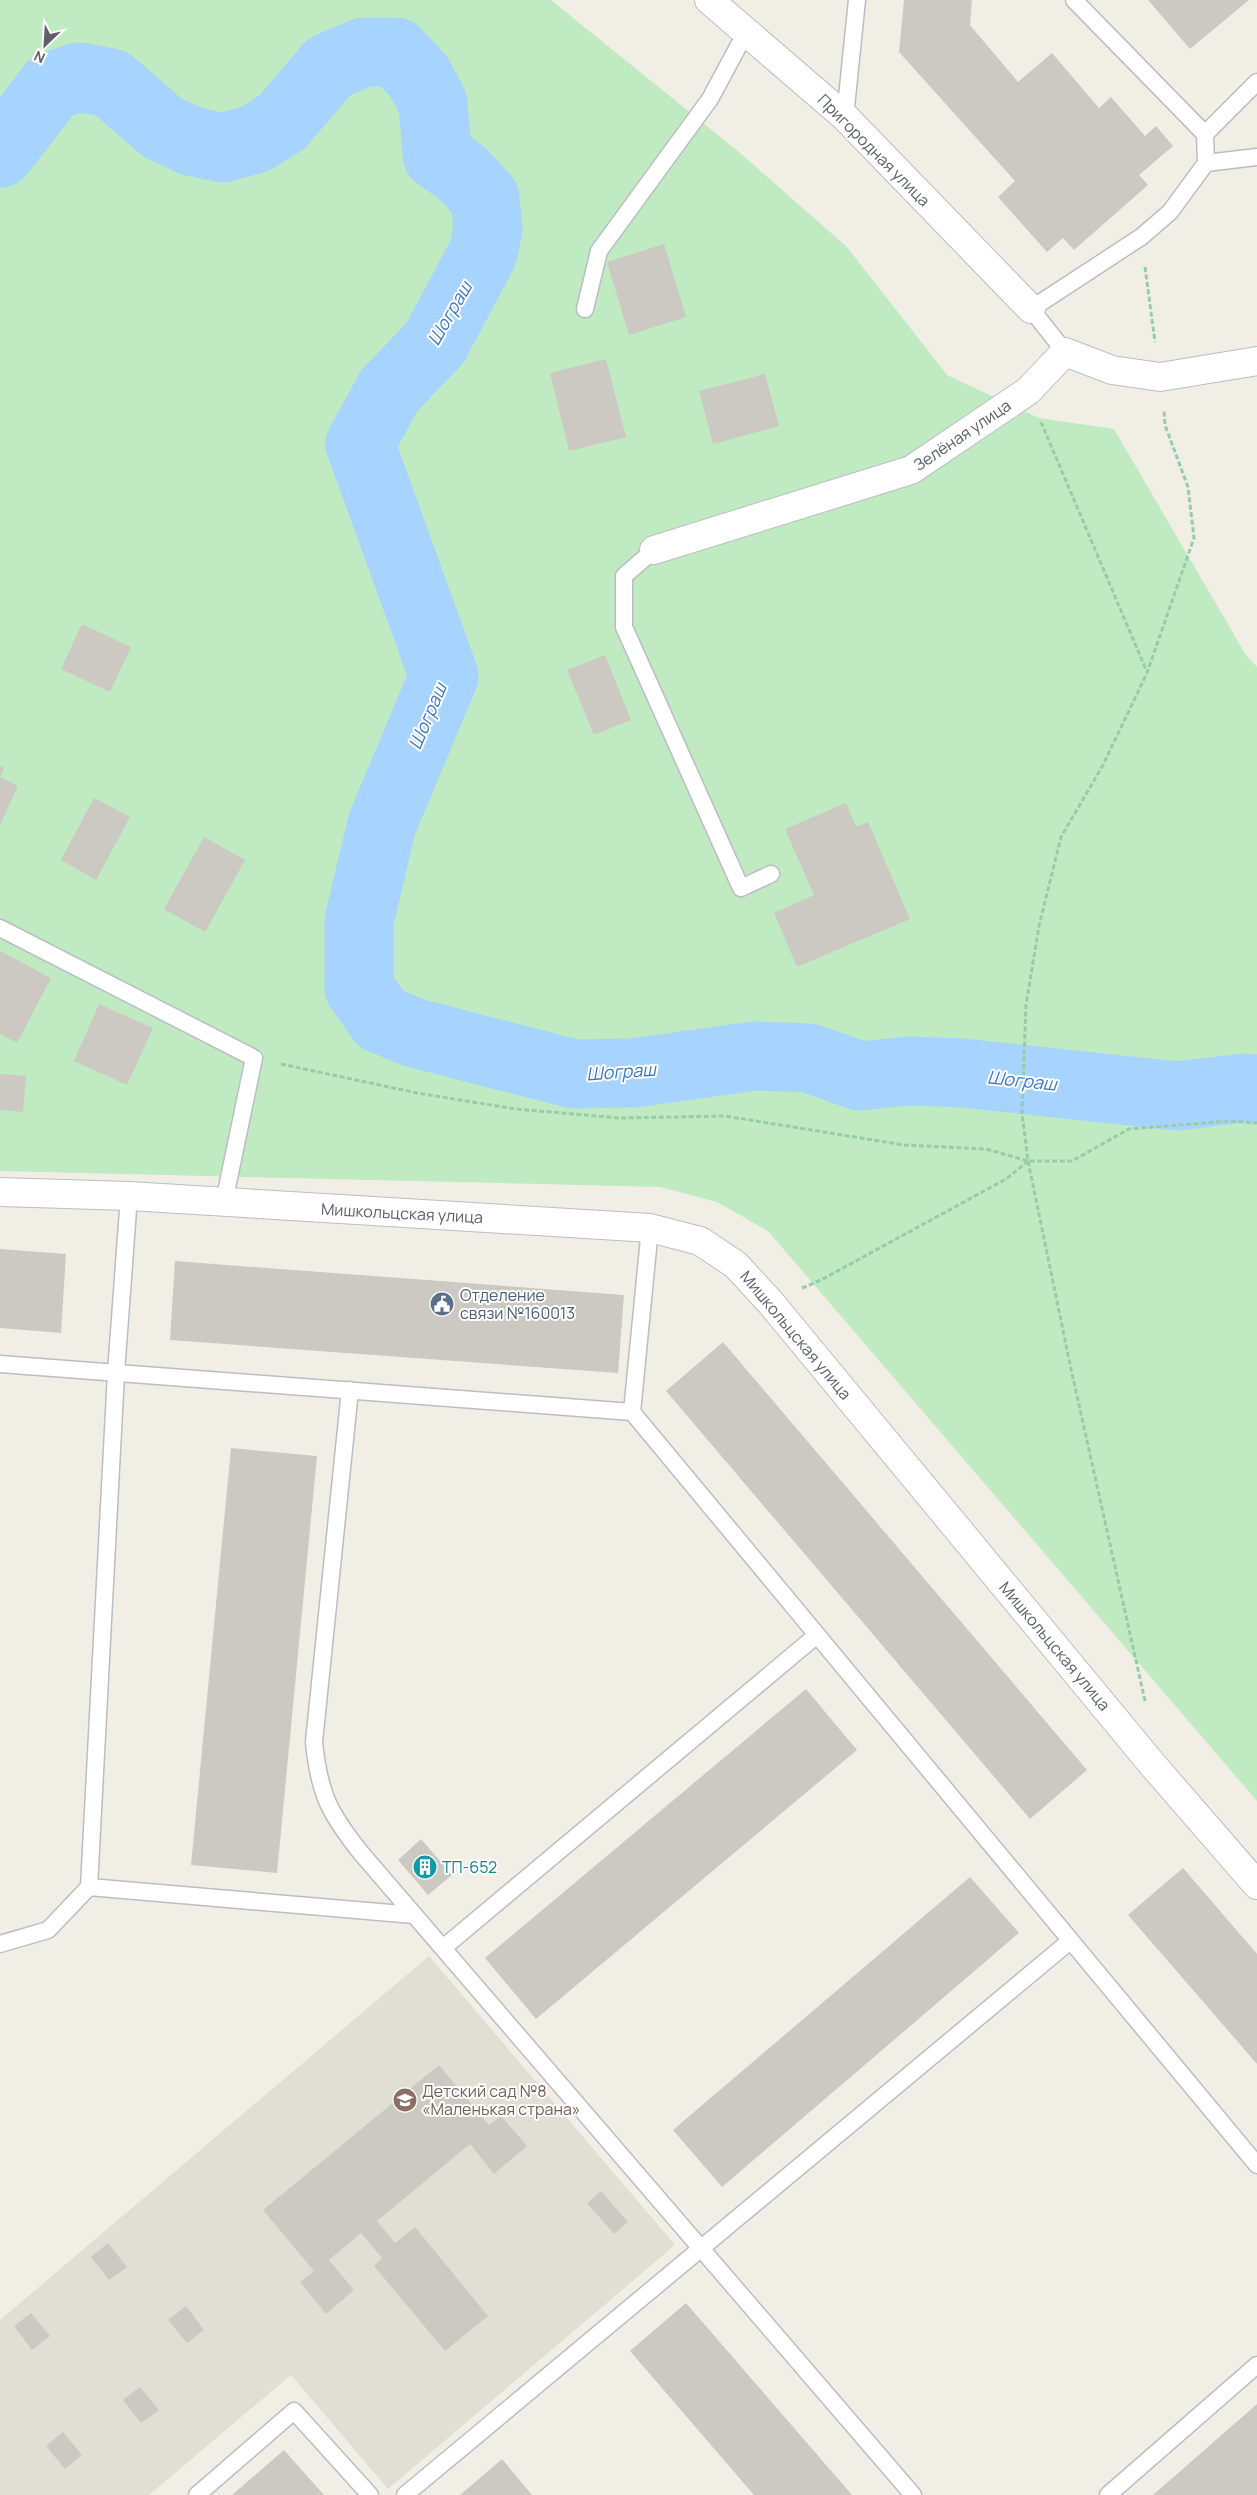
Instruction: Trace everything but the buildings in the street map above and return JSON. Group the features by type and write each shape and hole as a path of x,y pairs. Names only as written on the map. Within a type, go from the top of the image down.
{"street":[{"name":"Пригородная улица","path":"709,0 845,117 1031,309"},
{"path":"1065,352 1112,370 1160,377 1257,361"},
{"name":"Зелёная улица","path":"654,550 911,470 1028,390 1065,352"},
{"name":"Мишкольцская улица","path":"0,1192 129,1196 650,1228 700,1241 736,1265 770,1302 1146,1756 1257,1885"}],"lane":[{"path":"845,117 857,0"},
{"path":"1065,352 1031,309 1142,237 1170,212 1206,163 1205,134 1078,2"},
{"path":"585,310 599,251 710,99 746,32"},
{"path":"1205,134 1257,82"},
{"path":"1206,163 1257,157"},
{"path":"654,550 624,576 624,627 741,888 772,874"},
{"path":"0,928 254,1058 224,1202"},
{"path":"0,1944 48,1930 89,1887 116,1373 129,1196"},
{"path":"650,1228 632,1412 1257,2165"},
{"path":"0,1364 632,1412"},
{"path":"350,1390 314,1742 317,1775 326,1803 341,1828 414,1915 913,2495"},
{"path":"443,1948 817,1635"},
{"path":"89,1887 414,1915"},
{"path":"405,2495 1070,1941"},
{"path":"1108,2495 1257,2365"},
{"path":"197,2495 294,2411 370,2495"}],"path":[{"path":"1142,237 1165,425 1188,487 1194,538 1147,673 1103,765 1061,837 1040,926 1026,1005 1022,1113 1028,1161 1071,1368 1146,1704"},
{"path":"1028,390 1147,673"},
{"path":"254,1058 417,1093 516,1108 620,1118 725,1116 904,1145 986,1149 1028,1161 1072,1161 1129,1129 1229,1121 1257,1123"},
{"path":"770,1302 821,1280 998,1184 1028,1161"}],"shaded area":[{"name":"Детский сад №8 «Маленькая страна»","path":"429,1956 675,2245 388,2489 291,2375 149,2495 0,2495 0,2320"}],"green space":[{"path":"0,0 551,0 739,152 847,247 947,375 1039,418 1114,429 1246,655 1257,667 1257,1801 768,1231 717,1202 660,1187 0,1171"}],"waterway":[{"name":"Шограш","path":"0,153 52,86 79,77 111,83 163,128 191,141 223,148 255,139 282,122 329,67 364,52 396,52 419,77 433,103 437,155 463,174 485,198 488,229 483,253 435,343 389,391 360,444 444,676 382,824 359,921 359,988 381,1019 415,1033 574,1074 633,1073 755,1056 809,1058 860,1076 909,1071 963,1073 1177,1096 1244,1088 1257,1089"}],"place":[{"name":"Отделение связи №160013","path":"442,1304"},
{"name":"ТП-652","path":"425,1867"},
{"name":"Детский сад №8 «Маленькая страна»","path":"405,2100"}]}
